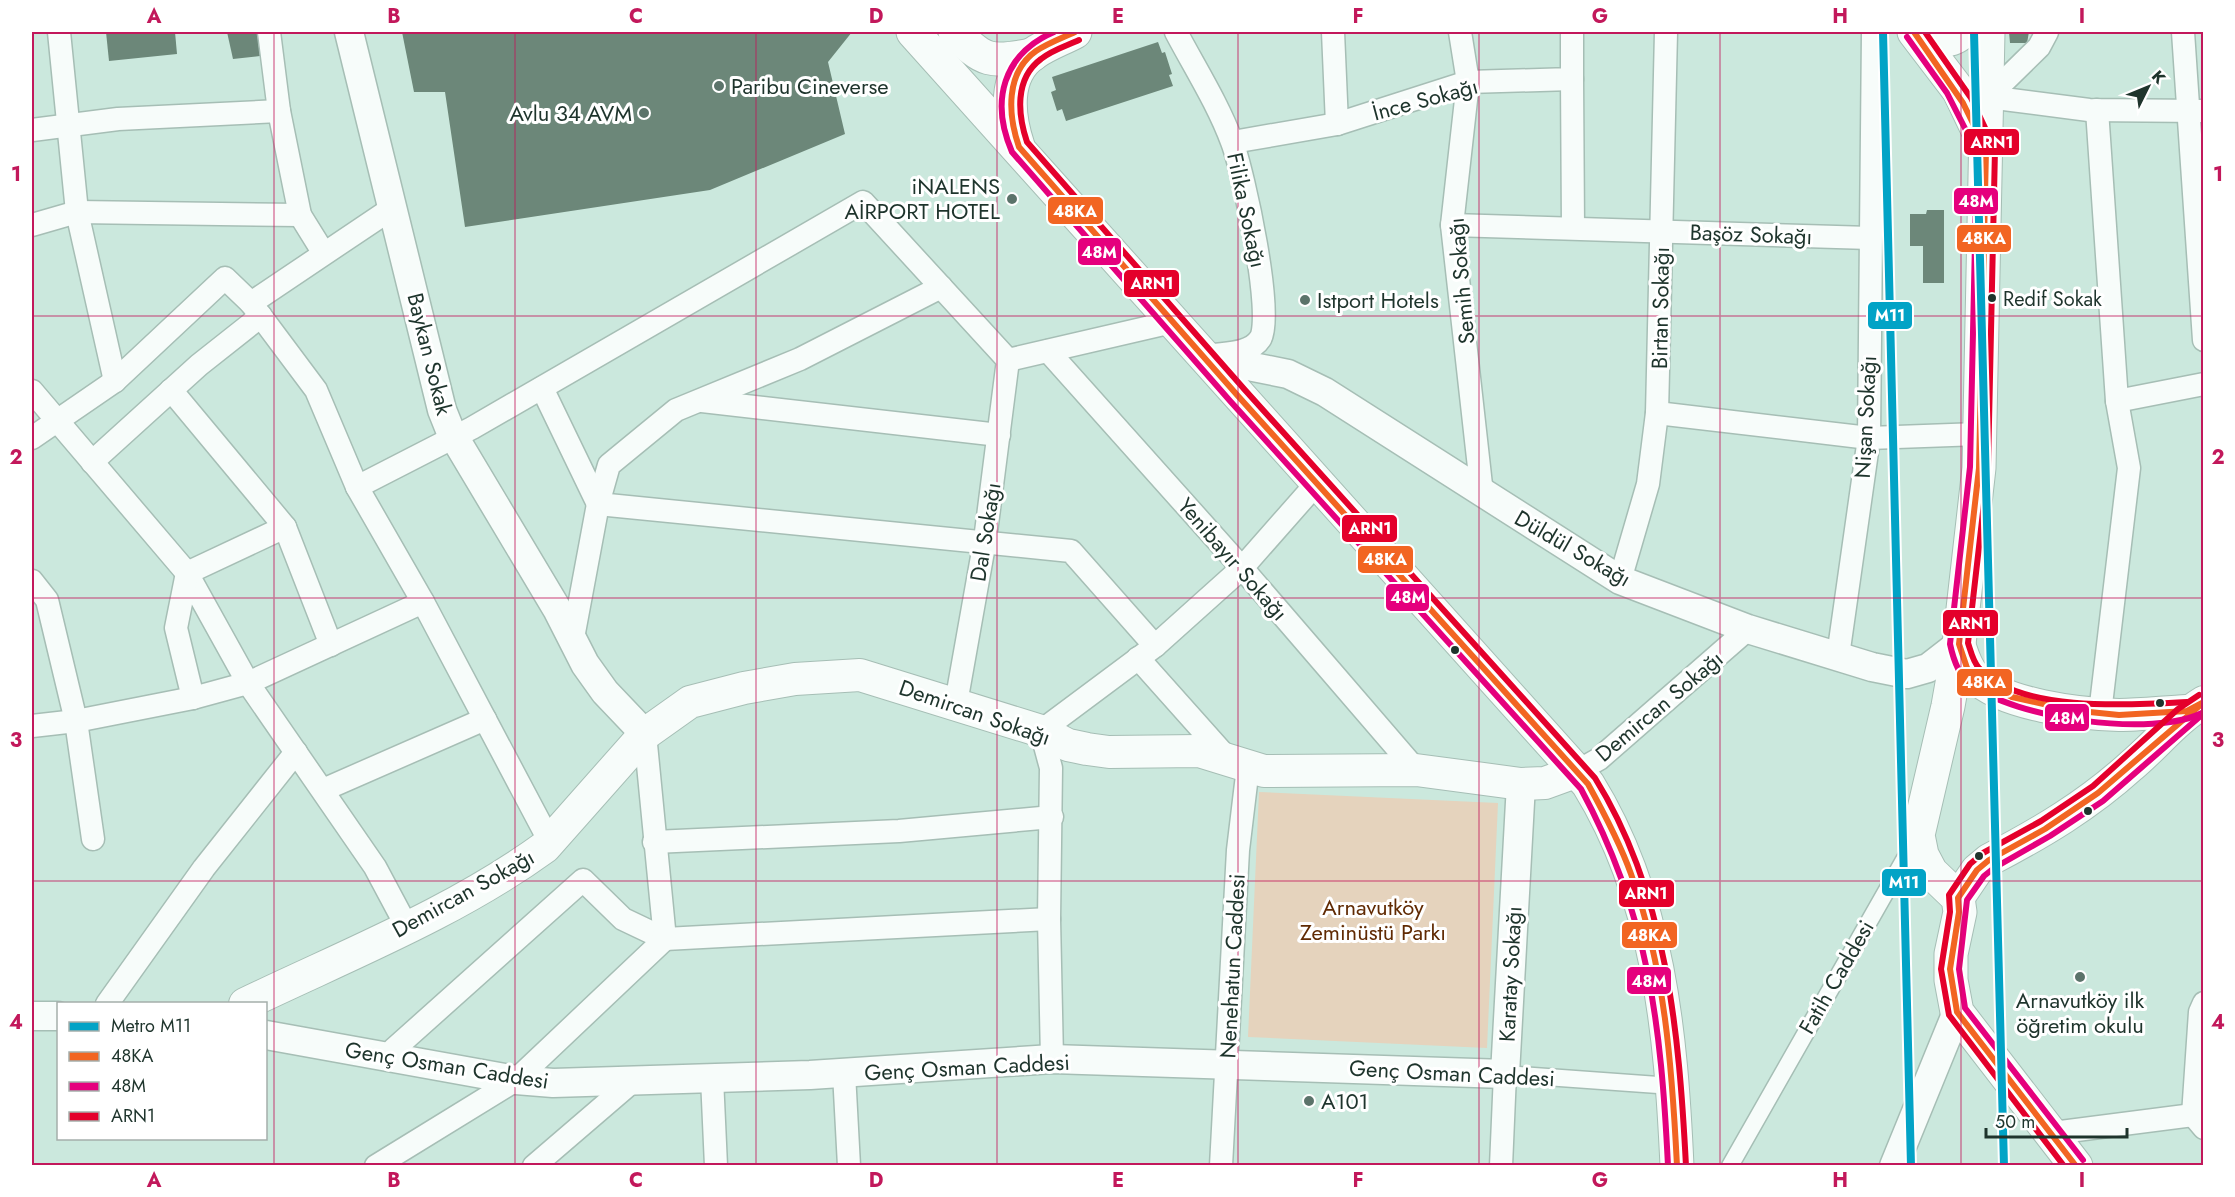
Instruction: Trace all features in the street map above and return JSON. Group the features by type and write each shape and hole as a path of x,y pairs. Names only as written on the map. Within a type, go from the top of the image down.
{"main road":[{"path":"913,32 1018,147 1316,484 1578,771 1599,802 1626,859 1641,902 1659,972 1672,1086 1677,1166"},
{"path":"955,32 974,51 999,61 1032,55 1075,32"},
{"path":"1915,32 1932,39 1951,39 1962,32"},
{"path":"1915,32 1959,91 1974,119 1986,150"},
{"path":"1968,32 1971,65 1988,97"},
{"name":"Fatih Caddesi","path":"1918,835 1948,706 1959,644 1979,468 1988,32"},
{"path":"1018,147 1010,123 1009,100 1016,76 1032,55"},
{"path":"1959,644 1967,668 1986,685 2012,697 2070,710 2109,714 2195,706"},
{"name":"Demircan Sokağı","path":"249,1002 407,927 478,890 533,856 550,842 645,734 690,702 744,688 828,675 860,675 1041,731 1068,745 1109,753 1198,751 1264,771 1416,770 1521,784 1545,783 1578,771"},
{"path":"1958,898 1977,870 2081,808 2132,766 2195,706"},
{"path":"2109,714 2132,733 2134,748 2132,766"},
{"path":"1918,835 1922,855 1931,872 1958,898 1960,912 1951,954 1950,980 1957,1012 2006,1078 2053,1133 2076,1166"}],"street":[{"path":"59,32 77,212 115,381"},
{"path":"269,32 279,111 300,215 323,252"},
{"name":"Baykan Sokak","path":"349,32 394,207 442,410 454,437 573,638 585,664 605,692 645,734"},
{"name":"Filika Sokağı","path":"1176,32 1233,142 1260,267 1264,328 1260,340 1247,350 1203,357"},
{"path":"1333,32 1337,124"},
{"name":"Semih Sokağı","path":"1460,32 1468,82 1452,225 1482,494"},
{"path":"1572,32 1573,228"},
{"name":"Birtan Sokağı","path":"1620,580 1648,484 1657,413 1666,32"},
{"name":"Nişan Sokağı","path":"1838,656 1869,438 1873,32"},
{"path":"1988,97 2039,47 2047,32"},
{"path":"2183,32 2196,111 2204,340"},
{"name":"İnce Sokağı","path":"1233,142 1337,124 1468,82 1572,79"},
{"path":"1988,97 2097,110 2196,111"},
{"path":"2097,110 2117,401 2129,468 2109,714"},
{"path":"32,130 118,119 279,111"},
{"path":"357,487 542,388 863,202 1008,360 1172,322"},
{"path":"92,462 256,309 323,252 394,207"},
{"path":"32,225 77,212 300,215"},
{"name":"Başöz Sokağı","path":"1452,225 1870,238"},
{"path":"32,438 56,419 115,381 225,278 256,309 316,390 357,487 423,602 550,842"},
{"path":"573,638 598,504 609,465 676,410 800,359 941,287"},
{"name":"Yenibayır Sokağı","path":"1048,351 1242,568 1416,770"},
{"name":"Düldül Sokağı","path":"1203,357 1288,374 1325,392 1620,580 1748,629 1872,668 1907,674 1928,668 1959,644"},
{"name":"Dal Sokağı","path":"956,703 985,540 1008,360"},
{"path":"2117,401 2204,384"},
{"path":"542,388 598,504"},
{"path":"171,390 285,527 331,645"},
{"path":"32,391 187,573 248,683 375,867 407,927"},
{"path":"699,400 999,435"},
{"path":"1657,413 1869,438 1979,434"},
{"path":"1052,1059 1049,919 1051,768 1041,731 1146,652 1242,568 1316,484"},
{"path":"598,504 985,540 1071,551 1146,652 1239,763"},
{"path":"187,573 285,527"},
{"path":"187,573 176,628 193,698"},
{"path":"32,581 47,600 76,721 93,839"},
{"path":"32,726 76,721 193,698 248,683 423,602"},
{"name":"Demircan Sokağı","path":"1578,771 1599,759 1748,629"},
{"path":"323,790 485,719"},
{"path":"645,734 665,939"},
{"path":"108,1002 204,868 296,752"},
{"name":"Nenehatun Caddesi","path":"1221,1166 1238,850 1239,763"},
{"name":"Karatay Sokağı","path":"1501,1166 1521,784"},
{"path":"654,842 899,831 1052,817"},
{"name":"Fatih Caddesi","path":"1730,1166 1918,835"},
{"path":"390,1057 394,1049 583,880 623,919 665,939 1049,919"},
{"path":"375,1166 516,1080 665,939"},
{"path":"2053,1133 2198,1121 2202,1009"},
{"path":"1894,1166 1957,1012"},
{"path":"32,1016 57,1016"},
{"name":"Genç Osman Caddesi","path":"267,1035 516,1080 553,1083 844,1073 1052,1059 1505,1074 1672,1086"},
{"path":"844,1073 849,1166"},
{"path":"712,1078 716,1166"},
{"path":"534,1166 633,1081"}],"green space":[{"name":"Arnavutköy Zeminüstü Parkı","path":"1259,792 1498,803 1487,1048 1248,1037"}],"building":[{"path":"106,32 175,32 177,54 109,61"},
{"path":"227,32 257,32 260,56 233,59"},
{"name":"Avlu 34 AVM","path":"402,32 852,32 828,62 845,134 710,190 465,227 445,92 414,92"},
{"path":"2009,32 2029,32 2027,43 2010,43"},
{"path":"1158,42 1162,53 1165,52 1173,86 1066,121 1062,109 1057,111 1051,92 1056,90 1052,77"},
{"path":"1927,210 1944,210 1944,283 1923,283 1923,246 1910,246 1910,214 1926,214"}],"metro line":[{"name":"M11","path":"1883,32 1911,1166"},
{"name":"M11","path":"1974,32 2004,1166"}],"transit line":[{"name":"48M","path":"1054,32 1037,41 1023,53 1012,66 1006,81 1002,97 1002,115 1005,133 1012,152 1231,402 1581,789 1604,836 1637,926 1655,1018 1661,1065 1668,1166"},
{"name":"48KA","path":"1075,32 1036,51 1019,71 1014,83 1011,108 1019,147 1238,396 1588,784 1627,862 1652,945 1665,1018 1677,1166"},
{"name":"48KA","path":"1914,32 1963,103 1986,150 1979,468 1959,644 1967,668 1975,677 2012,697 2070,710 2119,715 2187,711 2204,702"},
{"name":"ARN1","path":"1925,32 1971,98 1995,149 1988,468 1968,643 1972,657 1979,668 1997,683 2020,693 2048,699 2108,704 2187,702"},
{"name":"48M","path":"1907,37 1947,93 1977,152 1970,467 1950,644 1957,666 1962,676 1970,684 1991,696 2018,707 2050,715 2085,721 2153,724 2181,720 2204,712"},
{"name":"ARN1","path":"1079,40 1045,56 1032,67 1026,77 1022,87 1020,109 1027,142 1245,390 1595,778 1619,822 1639,869 1654,916 1665,965 1679,1065 1686,1166"},
{"name":"ARN1","path":"2064,1166 1949,1015 1941,969 1950,912 1949,895 1970,864 1983,853 2041,821 2093,786 2178,709 2199,695"},
{"name":"48KA","path":"2076,1166 1957,1012 1950,969 1959,912 1958,898 1977,870 1989,860 2045,829 2098,793 2204,702"},
{"name":"48M","path":"2083,1160 1965,1008 1959,969 1967,900 1984,876 1994,868 2050,836 2103,801 2204,713"}],"place":[{"name":"Paribu Cineverse","path":"719,86"},
{"name":"Avlu 34 AVM","path":"644,113"},
{"name":"iNALENS AİRPORT HOTEL","path":"1012,199"},
{"name":"Redif Sokak","path":"1992,298"},
{"name":"Istport Hotels","path":"1305,300"},
{"name":"Arnavutköy ilk öğretim okulu","path":"2080,977"},
{"name":"A101","path":"1309,1101"}]}
